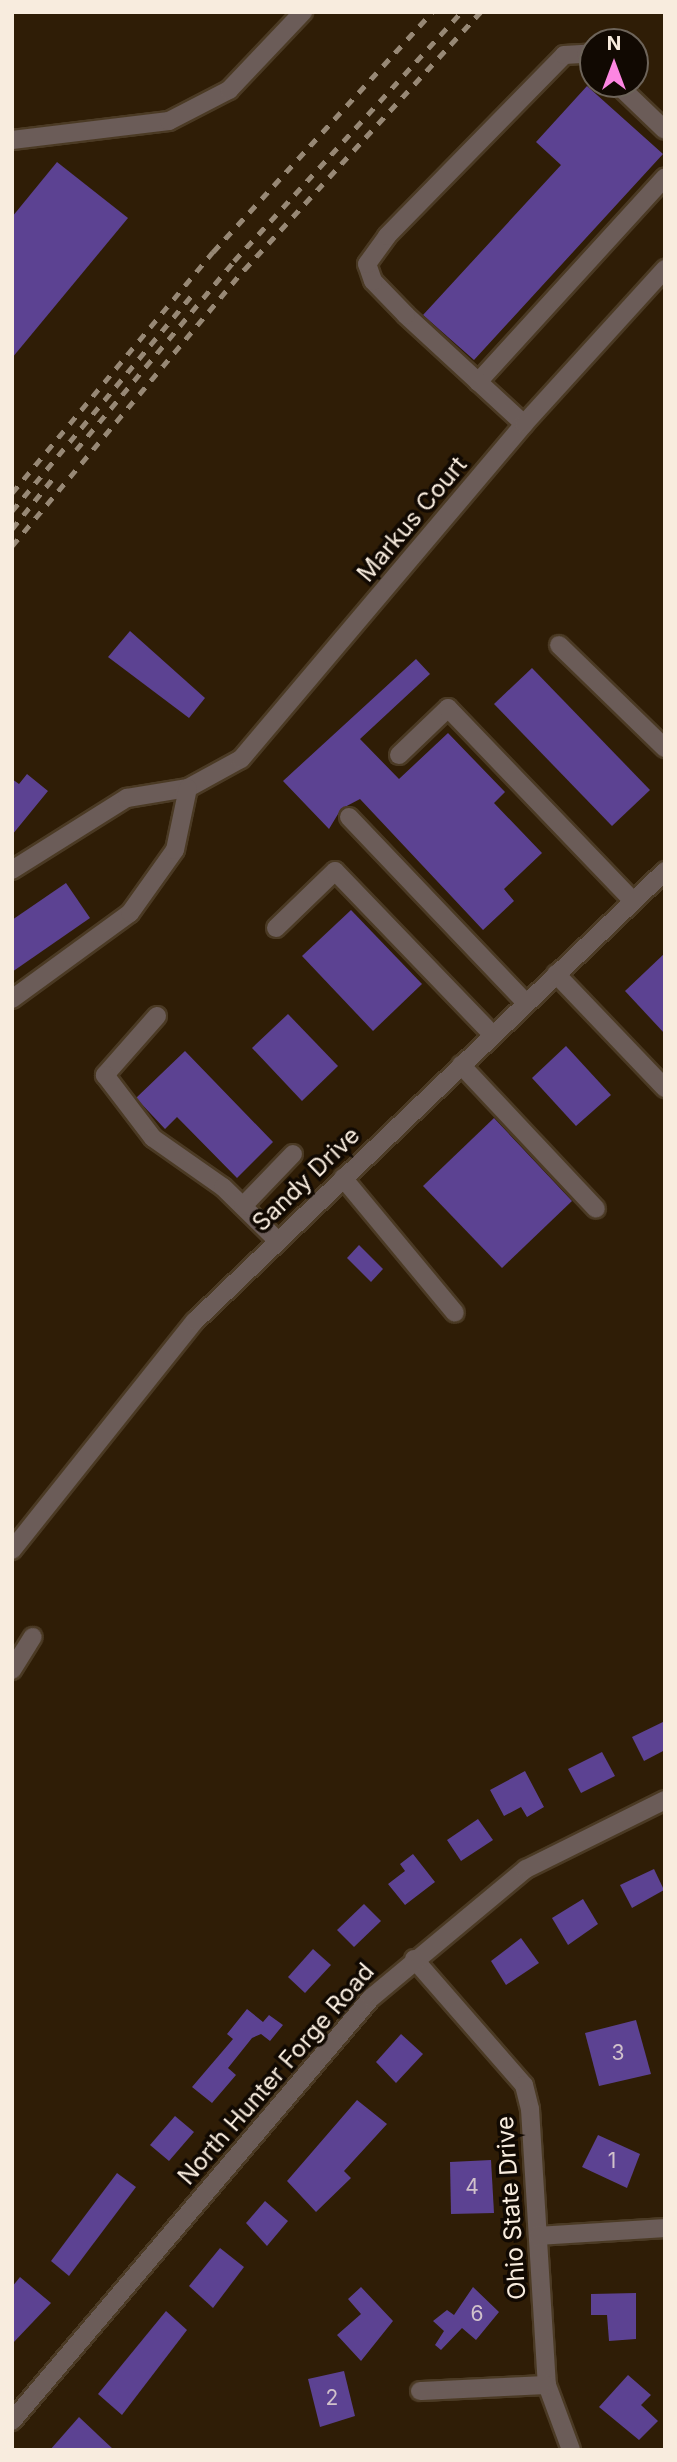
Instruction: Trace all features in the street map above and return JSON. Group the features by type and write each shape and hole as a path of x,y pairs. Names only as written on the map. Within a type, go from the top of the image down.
{"street":[{"path":"12,140 169,121 229,90 303,12"},
{"path":"524,424 373,281 367,264 387,236 564,55 579,54"},
{"path":"632,98 665,130"},
{"path":"478,382 665,177"},
{"name":"Markus Court","path":"12,870 127,798 188,788 241,759 524,424 665,269"},
{"path":"559,645 665,748"},
{"path":"399,755 448,708 633,901"},
{"path":"12,999 130,913 174,850 188,788"},
{"path":"349,817 526,1003"},
{"path":"276,928 335,871 493,1035"},
{"name":"Sandy Drive","path":"12,1550 171,1349 277,1240 665,871"},
{"path":"556,974 665,1088"},
{"path":"157,1016 105,1075 153,1138 243,1206 277,1240"},
{"path":"461,1065 596,1209"},
{"path":"243,1206 292,1154"},
{"path":"343,1178 455,1313"},
{"path":"12,1671 33,1637"},
{"name":"North Hunter Forge Road","path":"12,2421 345,2025 414,1959 526,1869 665,1800"},
{"name":"Ohio State Drive","path":"414,1959 524,2085 530,2109 547,2385 571,2450"},
{"path":"538,2236 665,2228"},
{"path":"419,2391 547,2385"}],"building":[{"path":"579,95 579,98 600,98 663,154 474,360 423,315 561,165 536,142"},
{"path":"57,162 128,218 12,358 12,217"},
{"path":"130,631 205,698 189,718 108,657"},
{"path":"416,659 430,674 360,739 399,779 448,733 505,792 494,803 542,853 504,889 514,901 483,930 360,799 341,809 329,829 283,781"},
{"path":"532,668 650,790 612,826 494,704"},
{"path":"27,774 48,791 12,835 12,779 19,784"},
{"path":"66,883 90,918 12,972 12,920"},
{"path":"351,910 422,984 373,1031 302,956"},
{"path":"665,953 665,1034 625,991"},
{"path":"288,1014 338,1066 302,1101 252,1048"},
{"path":"566,1046 611,1095 576,1126 532,1078"},
{"path":"185,1051 273,1142 237,1178 177,1117 165,1129 136,1098"},
{"path":"494,1118 572,1201 502,1268 423,1186"},
{"path":"359,1245 383,1269 371,1282 347,1258"},
{"path":"665,1721 665,1750 644,1761 632,1737"},
{"path":"602,1752 615,1776 581,1793 568,1769"},
{"path":"525,1771 544,1807 527,1817 521,1807 504,1816 490,1790"},
{"path":"478,1819 493,1840 461,1861 447,1840"},
{"path":"413,1854 435,1882 405,1905 388,1884 405,1871 400,1864"},
{"path":"654,1869 664,1890 632,1908 620,1885"},
{"path":"583,1899 598,1924 568,1945 552,1918"},
{"path":"364,1904 381,1921 354,1947 337,1930"},
{"path":"521,1938 539,1963 506,1985 491,1961"},
{"path":"313,1949 331,1965 305,1993 288,1977"},
{"path":"247,2009 263,2022 269,2015 283,2025 270,2041 261,2034 252,2038 228,2068 236,2075 212,2103 192,2087 233,2039 227,2034"},
{"path":"636,2020 651,2074 599,2086 585,2033"},
{"path":"401,2034 423,2054 396,2083 376,2062"},
{"path":"357,2100 387,2124 344,2171 351,2178 316,2212 287,2181"},
{"path":"175,2116 194,2132 169,2161 150,2145"},
{"path":"598,2135 640,2154 627,2188 582,2167"},
{"path":"491,2160 494,2213 451,2214 450,2162"},
{"path":"117,2173 136,2187 69,2276 51,2261"},
{"path":"265,2201 288,2221 267,2246 246,2223"},
{"path":"220,2248 244,2267 213,2308 189,2286"},
{"path":"20,2277 51,2303 12,2344 12,2287"},
{"path":"361,2287 393,2321 361,2361 337,2335 361,2314 348,2299"},
{"path":"473,2287 499,2312 476,2340 462,2328 441,2350 435,2345 444,2331 433,2321 447,2310 454,2315"},
{"path":"636,2293 636,2339 609,2341 607,2315 591,2315 591,2294"},
{"path":"166,2311 187,2330 122,2415 98,2394"},
{"path":"344,2371 355,2416 320,2427 308,2379"},
{"path":"628,2375 651,2395 641,2405 658,2421 639,2440 599,2407"},
{"path":"79,2417 114,2450 50,2450"}],"railway":[{"path":"12,493 213,252 432,12"},
{"path":"76,450 234,261 461,12"},
{"path":"12,546 244,270 480,12"},
{"path":"12,511 191,296"},
{"path":"12,529 54,477"}]}
